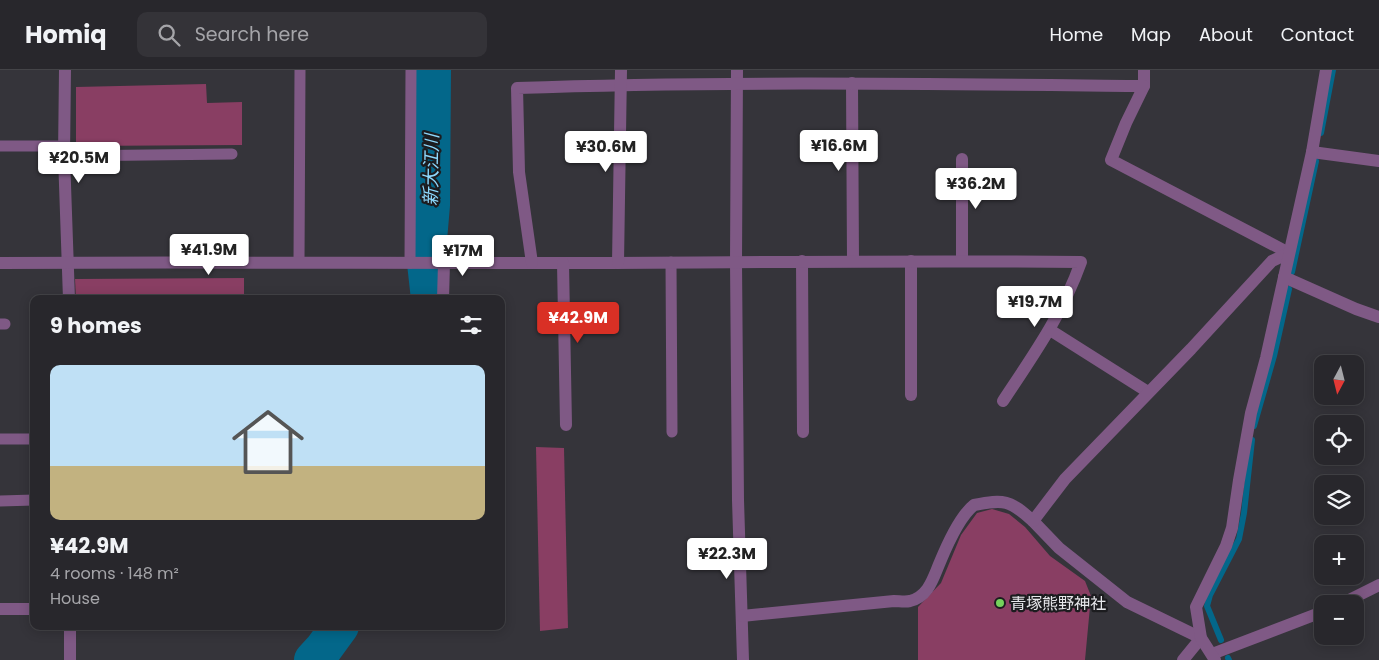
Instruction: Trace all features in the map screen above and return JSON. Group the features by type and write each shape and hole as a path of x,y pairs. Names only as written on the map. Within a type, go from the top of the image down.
{"street":[{"path":"65,70 64,151 69,263 68,295"},
{"path":"618,263 621,70"},
{"path":"737,70 738,500 743,660"},
{"path":"1144,70 1144,86 1111,160 1289,253"},
{"path":"1314,615 1214,657 1201,638 1196,607 1226,546 1232,528 1238,480 1251,413 1266,358 1312,152 1326,70"},
{"path":"526,263 519,172 517,88 621,84 852,83 1144,86"},
{"path":"852,83 853,261"},
{"path":"1312,152 1379,161"},
{"path":"962,159 962,261"},
{"path":"1033,521 1065,479 1272,261 1289,253"},
{"path":"802,261 803,432"},
{"path":"911,261 912,396"},
{"path":"0,263 1081,262 1071,290 1050,330 1003,401"},
{"path":"441,263 443,295"},
{"path":"563,263 566,425"},
{"path":"1284,277 1356,309 1379,317"},
{"path":"1050,330 1148,392"},
{"path":"742,616 910,601 923,594 932,583 939,563 962,519 974,505 995,500 1016,506 1059,548 1128,602 1201,638"},
{"path":"1359,595 1379,585"},
{"path":"0,609 30,609"},
{"path":"70,630 70,660"},
{"path":"1183,660 1201,638"}],"lane":[{"path":"299,262 300,70"},
{"path":"411,70 414,263"},
{"path":"0,146 64,151 232,154"},
{"path":"671,262 672,432"},
{"path":"0,439 30,438"},
{"path":"0,501 30,500"}],"shaded area":[{"path":"206,84 207,103 242,102 242,145 76,146 76,87"},
{"path":"244,278 244,295 76,295 75,279"},
{"path":"536,447 564,448 568,628 540,631"},
{"path":"992,509 1009,514 1025,527 1050,556 1085,581 1091,596 1085,660 918,660 918,607 941,583 961,535 977,513"}],"waterway":[{"name":"新大江川","path":"430,295 426,263 431,205 432,70"},
{"path":"1321,133 1333,70"},
{"path":"1292,272 1316,161"},
{"path":"1254,426 1274,356 1289,289"},
{"path":"1221,640 1207,606 1210,595 1239,539 1244,513 1252,440"},
{"name":"新大江川","path":"313,660 337,630"}],"place":[{"name":"青塚熊野神社","path":"1000,603"}]}
